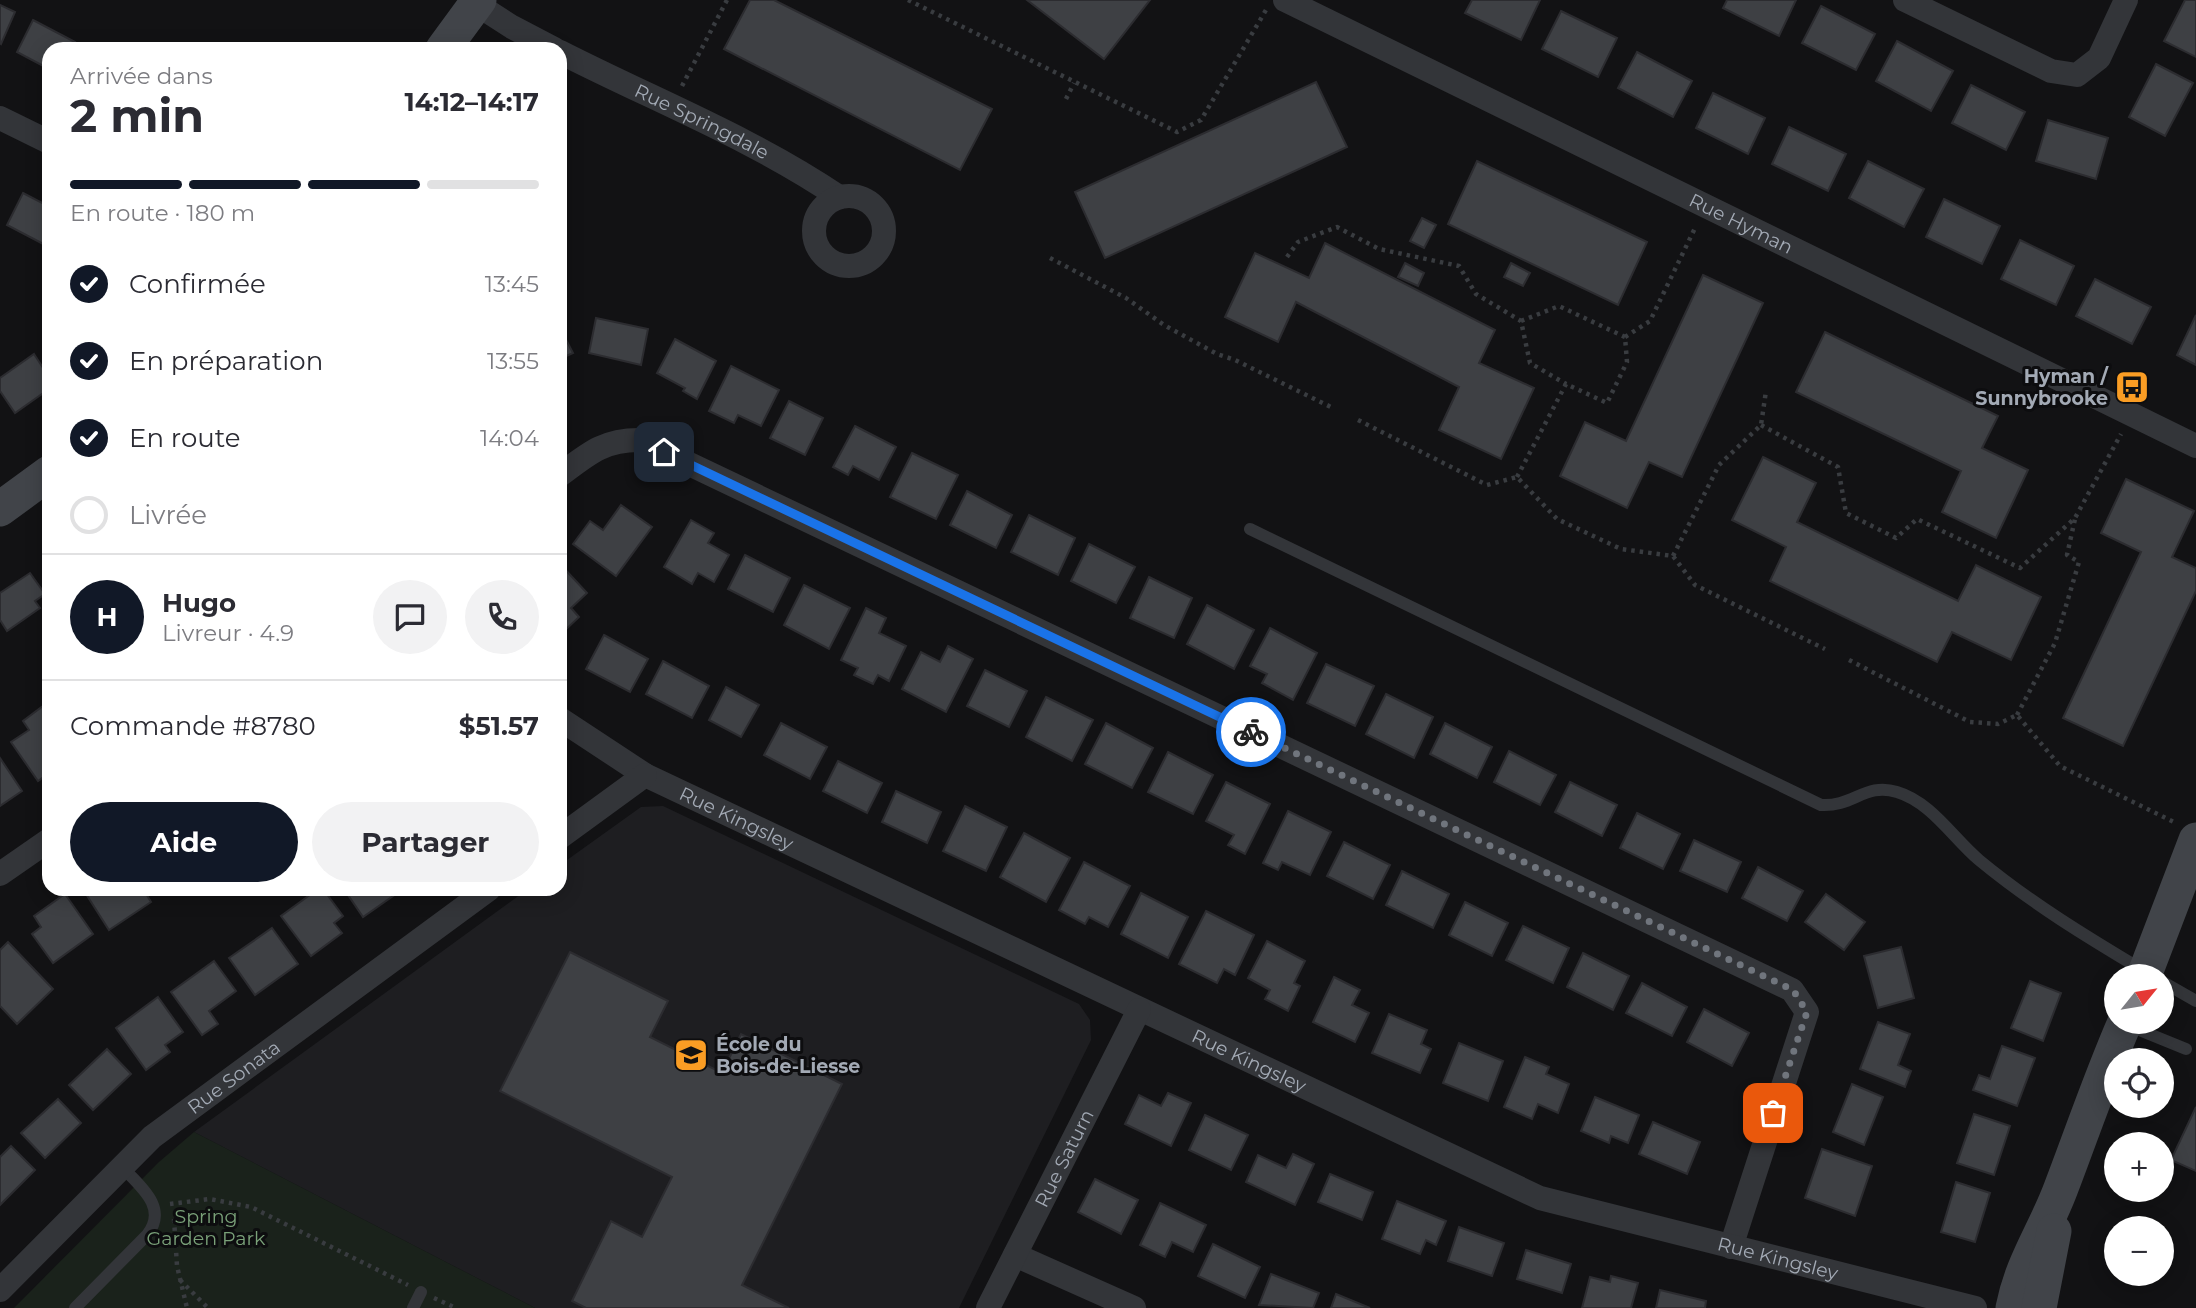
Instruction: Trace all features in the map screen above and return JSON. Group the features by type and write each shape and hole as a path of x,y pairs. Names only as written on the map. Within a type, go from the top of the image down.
{"street":[{"name":"Rue Hyman","path":"1285,0 2196,446"},
{"path":"1905,0 2051,71 2077,75 2099,58 2126,0"},
{"path":"448,42 475,1 543,42"},
{"name":"Rue Springdale","path":"567,55 807,176 839,197"},
{"path":"0,118 42,139"},
{"path":"567,470 596,448 616,440 639,440 1793,990 1807,1012 1731,1247"},
{"path":"0,509 42,478"},
{"name":"Rue Kingsley","path":"567,724 645,775 1539,1198 1975,1308"},
{"path":"567,832 645,775"},
{"path":"2154,964 2184,831"},
{"path":"0,874 42,845"},
{"name":"Rue Sonata","path":"0,1290 152,1137 479,896"},
{"name":"Rue Saturn","path":"988,1308 1139,1010"},
{"path":"2039,1308 2061,1190 2076,1141 2120,1034"},
{"path":"2013,1308 2019,1277 2061,1190"},
{"path":"1015,1255 1134,1308"}],"lane":[{"path":"1250,529 1821,804 1839,806 1873,789 1896,791 1913,799 1978,859 2051,915 2131,964"},
{"path":"2174,989 2196,1001"},
{"path":"2150,1034 2186,1049"},
{"path":"75,1308 152,1229 155,1208 146,1192 122,1167"},
{"path":"413,1308 421,1292"}],"path":[{"path":"672,106 727,0"},
{"path":"908,0 1177,132 1201,120 1272,0"},
{"path":"1066,99 1074,83"},
{"path":"1625,337 1650,321 1706,206"},
{"path":"1287,257 1298,242 1337,227 1379,249 1459,266 1476,294 1521,321 1530,363 1607,403 1627,362 1625,337"},
{"path":"1050,258 1126,298 1164,325 1217,354 1235,360 1333,408"},
{"path":"1521,321 1559,306 1625,337"},
{"path":"1358,420 1487,485 1517,477 1566,384"},
{"path":"1673,556 1719,465 1761,425 1766,391"},
{"path":"1849,660 1970,722 1997,724 2017,715 2054,643 2079,562 2067,555 2075,518 2131,415"},
{"path":"1761,425 1839,467 1846,513 1896,538 1917,519 2020,568 2075,518"},
{"path":"1517,477 1557,519 1621,549 1673,556 1695,585 1825,649"},
{"path":"2017,715 2060,766 2184,831"},
{"path":"155,1208 210,1199 251,1207 455,1308"},
{"path":"174,1215 180,1280 187,1308"},
{"path":"180,1280 208,1308"}],"shaded area":[{"name":"École du Bois-de-Liesse","path":"663,806 1079,1004 1090,1020 1091,1040 959,1308 535,1308 194,1132 518,896 567,896 567,860 641,807"}],"green space":[{"name":"Spring Garden Park","path":"194,1132 535,1308 14,1308 159,1162"}],"building":[{"path":"750,0 774,0 992,109 960,170 724,49"},
{"path":"1027,0 1150,0 1104,59"},
{"path":"1472,0 1540,0 1521,40 1465,13"},
{"path":"1727,0 1796,0 1779,36 1723,8"},
{"path":"2185,0 2196,0 2196,57 2164,41"},
{"path":"0,5 15,12 1,44 0,43"},
{"path":"1821,6 1875,34 1856,70 1802,43"},
{"path":"1561,11 1617,38 1598,77 1542,49"},
{"path":"33,20 75,42 42,42 42,65 17,52"},
{"path":"1897,41 1953,71 1931,111 1876,81"},
{"path":"1637,52 1692,81 1673,117 1618,88"},
{"path":"2156,64 2193,83 2165,136 2129,117"},
{"path":"1316,82 1347,147 1105,258 1075,192"},
{"path":"1971,85 2025,112 2006,150 1952,123"},
{"path":"1713,93 1765,118 1748,154 1696,128"},
{"path":"2048,120 2108,138 2096,179 2036,161"},
{"path":"1789,127 1846,154 1828,191 1772,164"},
{"path":"1477,161 1647,242 1618,305 1448,224"},
{"path":"1868,161 1924,189 1904,227 1849,198"},
{"path":"23,193 42,203 42,243 7,225"},
{"path":"1944,199 2000,226 1982,264 1926,237"},
{"path":"1422,218 1436,225 1424,248 1410,241"},
{"path":"2020,240 2074,266 2056,305 2001,279"},
{"path":"1325,243 1495,330 1479,363 1534,388 1501,459 1439,430 1459,387 1296,302 1278,342 1225,317 1255,253 1309,278"},
{"path":"1405,263 1424,273 1418,286 1398,277"},
{"path":"1511,263 1530,273 1523,286 1504,277"},
{"path":"1703,275 1763,303 1682,477 1649,462 1627,508 1560,476 1585,422 1626,441"},
{"path":"2095,279 2151,307 2132,344 2076,316"},
{"path":"2196,315 2196,365 2177,355"},
{"path":"596,318 648,329 641,365 589,353"},
{"path":"1825,332 1998,416 1982,448 2028,470 1996,538 1942,512 1961,471 1796,392"},
{"path":"675,339 716,361 697,399 683,391 685,388 657,373"},
{"path":"567,341 573,353 567,356"},
{"path":"34,354 42,366 42,394 15,413 0,391 0,378"},
{"path":"731,366 779,390 761,426 738,415 734,423 709,411"},
{"path":"789,401 823,418 805,455 770,438"},
{"path":"855,426 896,447 879,480 853,466 848,475 833,467"},
{"path":"912,453 958,475 936,519 890,497"},
{"path":"1763,457 1816,483 1797,522 1958,601 1976,565 2041,597 2011,660 1952,632 1937,662 1770,581 1786,547 1732,520"},
{"path":"2126,479 2194,511 2172,557 2196,568 2196,591 2123,746 2063,718 2141,552 2101,533"},
{"path":"967,491 1012,515 996,548 950,525"},
{"path":"621,505 652,527 616,576 573,544 590,521 603,530"},
{"path":"1029,515 1075,538 1058,575 1011,552"},
{"path":"691,520 714,533 708,543 729,555 714,582 698,573 692,584 664,567"},
{"path":"1089,544 1135,567 1116,603 1071,581"},
{"path":"745,555 790,578 773,612 728,589"},
{"path":"567,572 587,593 571,608 579,617 567,628"},
{"path":"30,573 42,590 42,596 35,601 40,608 7,631 0,620 0,593"},
{"path":"1149,577 1192,598 1174,638 1130,618"},
{"path":"804,585 850,608 829,649 784,625"},
{"path":"1207,605 1254,630 1234,669 1187,644"},
{"path":"866,608 886,618 879,633 906,646 889,681 878,675 873,684 854,675 858,668 841,660"},
{"path":"1270,628 1317,653 1293,700 1262,683 1267,674 1250,666"},
{"path":"604,635 648,659 630,692 586,669"},
{"path":"948,646 973,659 946,712 902,689 921,652 940,662"},
{"path":"663,661 709,686 692,718 646,694"},
{"path":"1326,664 1374,686 1355,726 1307,703"},
{"path":"985,670 1027,691 1009,727 967,706"},
{"path":"726,687 759,705 741,737 709,720"},
{"path":"1386,694 1433,717 1414,758 1366,734"},
{"path":"1046,697 1093,720 1072,761 1026,737"},
{"path":"42,707 42,778 38,781 11,742 29,730 23,721"},
{"path":"781,723 827,747 810,779 764,755"},
{"path":"1106,723 1153,748 1132,788 1085,764"},
{"path":"1445,723 1492,747 1477,778 1430,754"},
{"path":"1509,751 1556,775 1540,805 1494,782"},
{"path":"1168,752 1213,775 1193,814 1148,792"},
{"path":"0,758 22,791 0,806"},
{"path":"838,761 882,783 867,813 823,791"},
{"path":"1226,782 1270,804 1245,854 1228,845 1234,835 1206,821"},
{"path":"1570,782 1617,805 1602,836 1555,812"},
{"path":"896,791 941,812 927,843 882,822"},
{"path":"965,806 1007,827 986,871 943,851"},
{"path":"1288,811 1331,832 1310,875 1282,862 1278,870 1263,863"},
{"path":"1637,813 1680,834 1663,869 1620,848"},
{"path":"1024,833 1070,858 1046,902 1000,877"},
{"path":"1694,840 1741,862 1727,892 1680,871"},
{"path":"1344,842 1390,865 1373,899 1327,876"},
{"path":"1084,862 1130,886 1108,927 1089,917 1085,924 1059,910"},
{"path":"1758,867 1803,891 1787,921 1742,898"},
{"path":"1402,871 1449,894 1433,928 1386,905"},
{"path":"1141,893 1188,917 1168,958 1121,934"},
{"path":"1826,894 1865,922 1844,950 1805,922"},
{"path":"62,896 66,896 93,934 53,963 32,934 41,927 34,916"},
{"path":"87,896 147,896 151,902 109,930"},
{"path":"308,896 328,896 343,916 334,923 342,933 311,956 281,916"},
{"path":"349,896 393,896 363,917"},
{"path":"1465,902 1508,923 1492,956 1449,935"},
{"path":"1206,911 1254,935 1235,975 1224,969 1217,983 1179,964"},
{"path":"1523,926 1569,948 1553,983 1506,960"},
{"path":"272,928 298,964 255,995 229,958"},
{"path":"1267,941 1305,961 1294,983 1300,986 1288,1011 1265,999 1270,990 1248,978"},
{"path":"8,942 53,989 17,1024 0,1006 0,950"},
{"path":"1901,947 1914,998 1878,1008 1864,956"},
{"path":"570,952 668,1001 650,1037 722,1073 741,1034 842,1084 742,1285 789,1308 586,1308 572,1301 611,1221 642,1237 672,1177 500,1091"},
{"path":"1583,953 1629,976 1613,1010 1567,987"},
{"path":"214,961 236,991 209,1011 218,1024 202,1035 171,992"},
{"path":"1334,977 1360,990 1352,1005 1369,1013 1355,1042 1313,1022"},
{"path":"2030,981 2061,993 2043,1041 2011,1028"},
{"path":"1642,983 1687,1007 1672,1036 1626,1013"},
{"path":"158,997 183,1032 165,1045 170,1052 146,1070 116,1028"},
{"path":"1704,1009 1749,1033 1732,1066 1687,1042"},
{"path":"1389,1014 1427,1030 1421,1044 1431,1049 1420,1073 1372,1053"},
{"path":"1878,1022 1910,1034 1898,1065 1911,1071 1905,1087 1860,1069"},
{"path":"1459,1043 1503,1061 1488,1101 1443,1083"},
{"path":"2002,1046 2035,1058 2017,1106 1973,1090 1979,1075 1990,1079"},
{"path":"107,1049 131,1074 93,1110 69,1085"},
{"path":"1525,1057 1549,1067 1546,1074 1569,1084 1558,1113 1538,1104 1532,1119 1504,1107"},
{"path":"1852,1084 1883,1097 1864,1145 1833,1132"},
{"path":"1168,1093 1191,1103 1171,1146 1125,1124 1139,1095 1161,1106"},
{"path":"1595,1097 1639,1115 1628,1143 1611,1136 1609,1143 1581,1131"},
{"path":"58,1099 81,1123 45,1158 21,1133"},
{"path":"2196,1107 2196,1171 2174,1161 2174,1154"},
{"path":"1974,1114 2010,1126 1994,1175 1957,1163"},
{"path":"1205,1115 1248,1135 1231,1170 1189,1150"},
{"path":"1653,1122 1700,1142 1687,1174 1639,1154"},
{"path":"11,1146 35,1170 0,1205 0,1157"},
{"path":"1822,1149 1872,1166 1855,1216 1805,1198"},
{"path":"1293,1154 1314,1164 1295,1205 1246,1182 1258,1155 1286,1168"},
{"path":"1330,1174 1373,1192 1362,1220 1318,1202"},
{"path":"1095,1179 1138,1200 1121,1234 1078,1212"},
{"path":"1956,1182 1990,1193 1975,1242 1941,1232"},
{"path":"1397,1201 1446,1221 1436,1245 1426,1240 1420,1254 1382,1239"},
{"path":"1160,1203 1206,1225 1193,1252 1172,1242 1165,1257 1140,1245"},
{"path":"1459,1227 1504,1243 1492,1276 1448,1261"},
{"path":"1213,1244 1260,1267 1245,1298 1198,1276"},
{"path":"1526,1250 1571,1264 1562,1293 1517,1279"},
{"path":"1271,1274 1319,1293 1313,1308 1259,1305"},
{"path":"1611,1276 1638,1283 1631,1308 1582,1308 1590,1277 1610,1282"},
{"path":"1660,1290 1706,1301 1705,1308 1656,1308"},
{"path":"1336,1294 1370,1308 1331,1308"}],"way so far":[{"path":"1251,732 1793,990 1807,1012 1773,1113"}],"place":[{"name":"Hyman / Sunnybrooke","path":"2132,387"},
{"name":"École du Bois-de-Liesse","path":"691,1055"}],"route":[{"path":"664,452 1251,732"}]}
